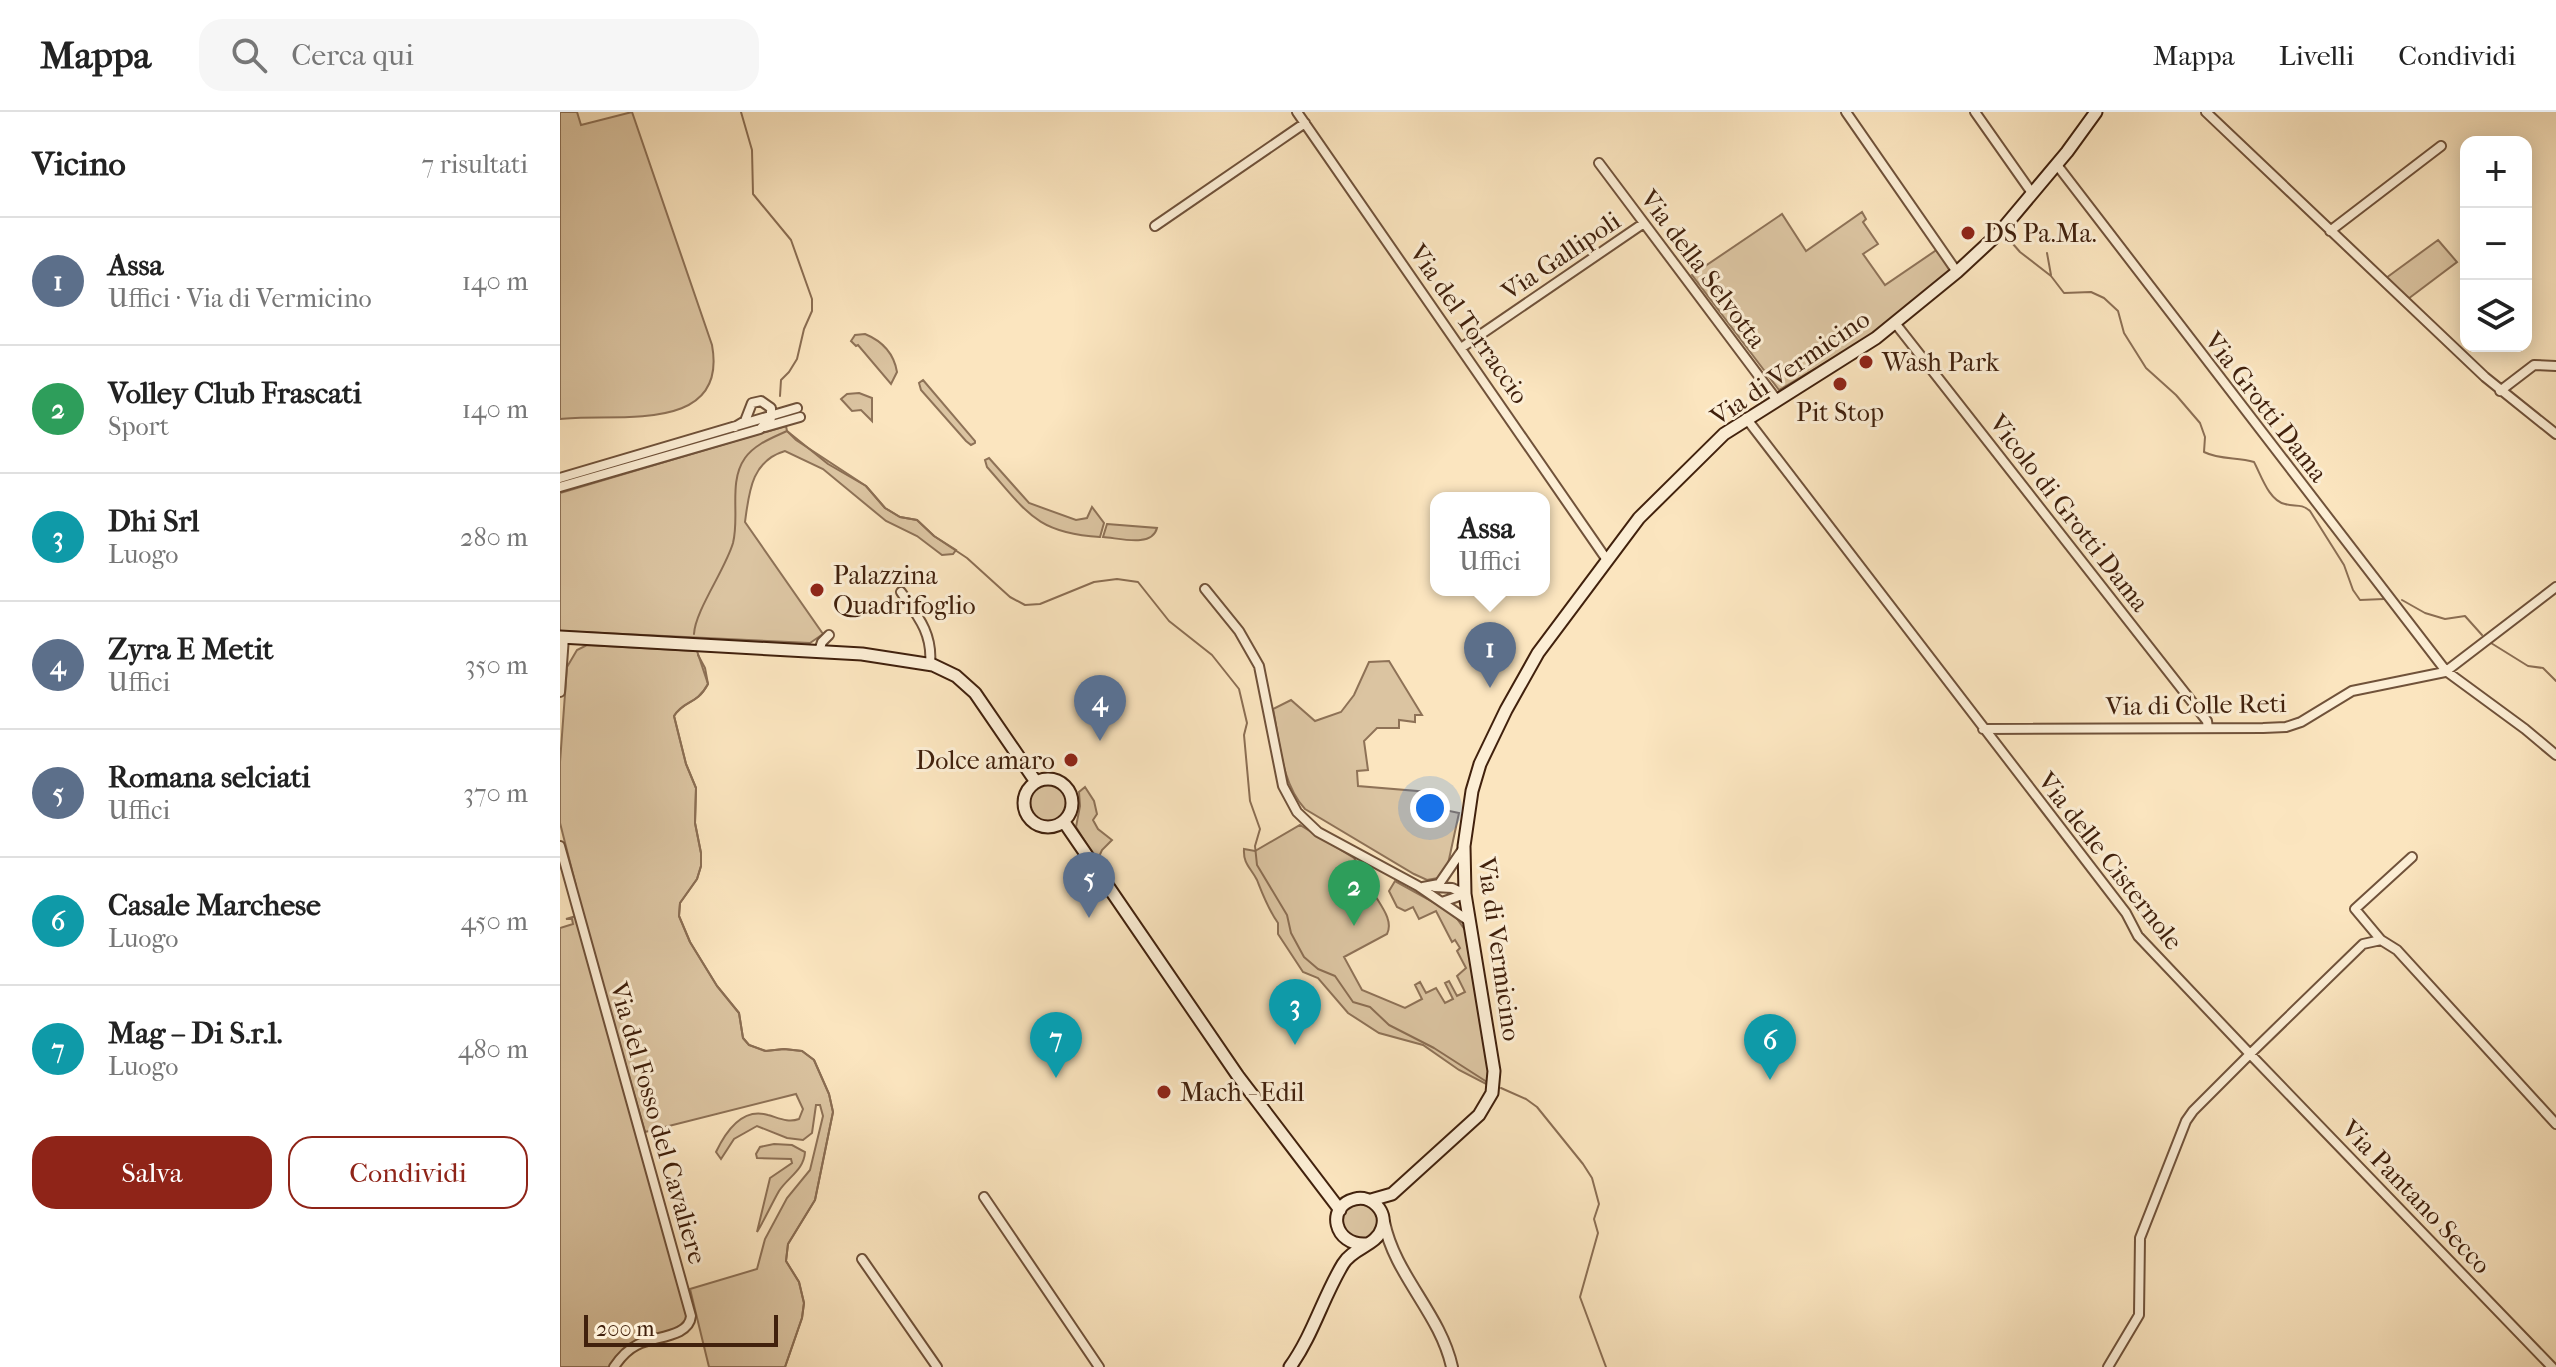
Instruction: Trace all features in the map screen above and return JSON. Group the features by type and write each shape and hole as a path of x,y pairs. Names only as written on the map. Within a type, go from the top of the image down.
{"main road":[{"name":"Via di Vermicino","path":"1371,1200 1392,1194 1475,1119 1493,1090 1494,1071 1465,894 1463,849 1475,782 1503,716 1550,634 1645,512 1724,434 1866,344 1957,272 1994,238 2057,165 2096,112"},
{"path":"562,637 819,651 885,656 930,664 956,676 975,693 1036,782"},
{"path":"1054,780 1069,790 1072,808 1064,822 1044,827 1029,818 1024,799 1036,782 1054,780"},
{"path":"1064,822 1250,1093 1340,1210"},
{"path":"1290,1367 1310,1334 1342,1264 1353,1251 1378,1236 1392,1194"},
{"path":"1342,1264 1344,1251 1337,1217 1350,1200 1371,1200 1380,1209 1384,1222"},
{"path":"1339,1232 1350,1242 1366,1244"}],"street":[{"name":"Via del Torraccio","path":"1297,112 1607,560"},
{"path":"1846,112 1957,272"},
{"path":"1975,112 2032,193"},
{"path":"2206,112 2500,391 2556,434"},
{"path":"1155,226 1305,123"},
{"path":"2330,231 2441,146"},
{"name":"Via della Selvotta","path":"1599,163 1776,399"},
{"name":"Via Grotti Dama","path":"2057,165 2446,671 2530,732 2556,755"},
{"name":"Via Gallipoli","path":"1461,348 1644,223"},
{"name":"Vicolo di Grotti Dama","path":"1895,323 2165,666 2207,721 2208,728"},
{"path":"2500,391 2534,365 2556,366"},
{"path":"735,427 745,421 750,405 756,401 769,405 771,416"},
{"path":"560,478 771,416 798,412 760,429 560,487"},
{"path":"760,429 771,416"},
{"name":"Via delle Cisternole","path":"1746,418 2126,913 2138,936 2250,1054"},
{"path":"1208,587 1241,624 1262,676 1282,781 1292,806 1318,832 1418,886 1469,921"},
{"path":"2446,671 2556,587"},
{"path":"901,592 929,637 930,664"},
{"path":"819,651 829,635"},
{"path":"560,692 562,637"},
{"name":"Via di Colle Reti","path":"1983,729 2286,727 2304,720 2352,691 2446,671"},
{"name":"Via del Fosso del Cavaliere","path":"560,846 691,1316 686,1328 638,1344 614,1367"},
{"path":"1431,887 1444,880 1463,849"},
{"path":"2412,857 2355,909 2381,940 2397,950 2556,1124"},
{"path":"1418,886 1452,888 1465,894"},
{"path":"1442,902 1465,894"},
{"path":"2108,1367 2139,1315 2140,1238 2186,1121 2363,944 2381,940"},
{"name":"Via Pantano Secco","path":"2250,1054 2552,1367"},
{"path":"984,1197 1099,1367"},
{"path":"1384,1222 1394,1256 1439,1331 1452,1367"},
{"path":"1366,1244 1382,1246 1394,1256"},
{"path":"862,1259 937,1367"}],"shaded area":[{"path":"560,112 577,112 581,125 632,112 712,345 712,374 702,394 685,407 635,417 560,419"},
{"path":"1862,212 1866,219 1863,222 1878,244 1863,254 1885,285 1938,249 1950,271 1881,330 1779,390 1692,275 1782,214 1806,251"},
{"path":"2438,240 2457,262 2408,299 2386,278"},
{"path":"865,334 882,344 893,359 897,372 891,384 858,345 851,341 855,335"},
{"path":"923,380 975,443 971,445 966,441 921,390 919,383"},
{"path":"859,393 872,398 872,421 861,410 852,411 841,399 847,394"},
{"path":"786,426 796,440 866,486 885,508 900,517 917,520 956,550 953,554 942,555 917,536 886,521 823,469 785,451 765,462 758,470 750,489 745,522 823,634 810,643 560,631 560,493"},
{"path":"989,458 1029,503 1076,520 1087,518 1092,507 1104,523 1100,537 1061,531 1034,517 987,467 985,460"},
{"path":"1107,524 1157,528 1149,538 1126,540 1103,537"},
{"path":"587,645 697,651 708,684 699,696 674,716 686,764 696,788 695,823 701,866 697,879 680,903 679,916 690,942 717,986 739,1013 743,1038 749,1045 765,1051 802,1051 814,1060 829,1094 833,1112 815,1200 788,1244 786,1261 799,1282 804,1303 785,1367 709,1367 690,1289 757,1269 765,1239 787,1198 810,1170 823,1116 820,1105 816,1105 812,1133 803,1140 787,1138 757,1126 734,1139 721,1159 716,1152 720,1144 736,1123 750,1114 799,1119 803,1109 796,1094 645,1132 575,888 560,823 560,762 567,667 577,650"},
{"path":"1389,661 1422,715 1415,715 1415,722 1399,720 1399,728 1377,728 1364,741 1368,770 1357,771 1358,786 1441,793 1440,809 1459,813 1448,864 1438,878 1427,880 1414,874 1305,809 1291,787 1283,762 1273,709 1291,700 1315,721 1341,712 1354,695 1369,662"},
{"path":"1048,783 1061,789 1067,802 1061,815 1048,821 1035,815 1029,802 1035,789"},
{"path":"1085,787 1094,801 1097,814 1093,820 1098,829 1112,840 1097,861 1076,827 1079,792"},
{"path":"1300,825 1354,858 1371,886 1364,891 1366,895 1373,892 1389,923 1387,934 1344,957 1362,990 1405,1008 1422,999 1415,985 1420,982 1426,993 1436,988 1445,1003 1453,999 1445,983 1449,981 1457,996 1465,992 1457,976 1466,968 1457,951 1460,948 1455,940 1452,942 1436,911 1419,919 1413,907 1405,911 1397,907 1389,891 1395,881 1453,913 1465,930 1490,1056 1488,1085 1459,1070 1423,1045 1379,1033 1348,1013 1318,978 1303,972 1278,934 1278,923 1244,854 1244,849 1255,851"},
{"path":"576,916 687,1317 677,1327 628,1347 610,1367 560,1367 560,928 573,924 572,919 566,919"},
{"path":"792,1145 805,1152 804,1158 799,1169 779,1191 757,1232 770,1178 792,1163 791,1159 757,1158 760,1147"},
{"path":"1360,1203 1373,1208 1378,1221 1373,1234 1360,1239 1347,1234 1342,1221 1347,1208"}],"waterway":[{"path":"741,112 752,150 753,194 791,240 812,299 812,311 797,359 781,380 780,396"},
{"path":"2006,236 2020,252 2051,276 2064,293 2091,292 2104,298 2118,311 2124,333 2146,368 2176,395 2200,423 2205,437 2204,452 2254,462 2274,498 2310,511 2344,565 2360,600 2384,599"},
{"path":"2047,253 2051,275"},
{"path":"694,634 699,614 733,543 740,467 754,449 787,431 828,464 866,486 885,508 900,517 917,520 934,536 967,558 1010,597 1025,605 1040,604 1094,582 1117,579 1138,582 1169,621 1212,655 1239,689 1247,723 1244,735 1250,801 1260,829 1255,846 1257,865 1287,915 1291,933 1304,957 1318,969 1335,976 1353,1002 1370,1007 1389,1025 1434,1048 1487,1082"},
{"path":"2402,600 2425,613 2445,619 2465,616 2482,635"},
{"path":"2491,643 2528,666 2543,668 2556,681"},
{"path":"698,655 708,684 699,696 674,716 686,764 696,788 695,823 701,853 697,879 680,903 679,916 690,942 717,986 739,1013 743,1038 749,1045 766,1051 802,1051 814,1060 829,1094 833,1112 815,1200 788,1244 786,1261 799,1282 804,1303 785,1367"},
{"path":"1501,1088 1537,1107 1592,1178 1599,1204 1594,1219 1598,1233 1580,1297 1606,1367"}],"place":[{"name":"DS Pa.Ma.","path":"1968,233"},
{"name":"Wash Park","path":"1866,362"},
{"name":"Pit Stop","path":"1840,384"},
{"name":"Palazzina Quadrifoglio","path":"817,590"},
{"name":"Assa","path":"1490,688"},
{"name":"Zyra E Metit","path":"1100,741"},
{"name":"Dolce amaro","path":"1071,760"},
{"name":"Romana selciati","path":"1089,918"},
{"name":"Volley Club Frascati","path":"1354,926"},
{"name":"Dhi Srl","path":"1295,1045"},
{"name":"Mag – Di S.r.l.","path":"1056,1078"},
{"name":"Casale Marchese","path":"1770,1080"},
{"name":"Mach - Edil","path":"1164,1092"}]}
